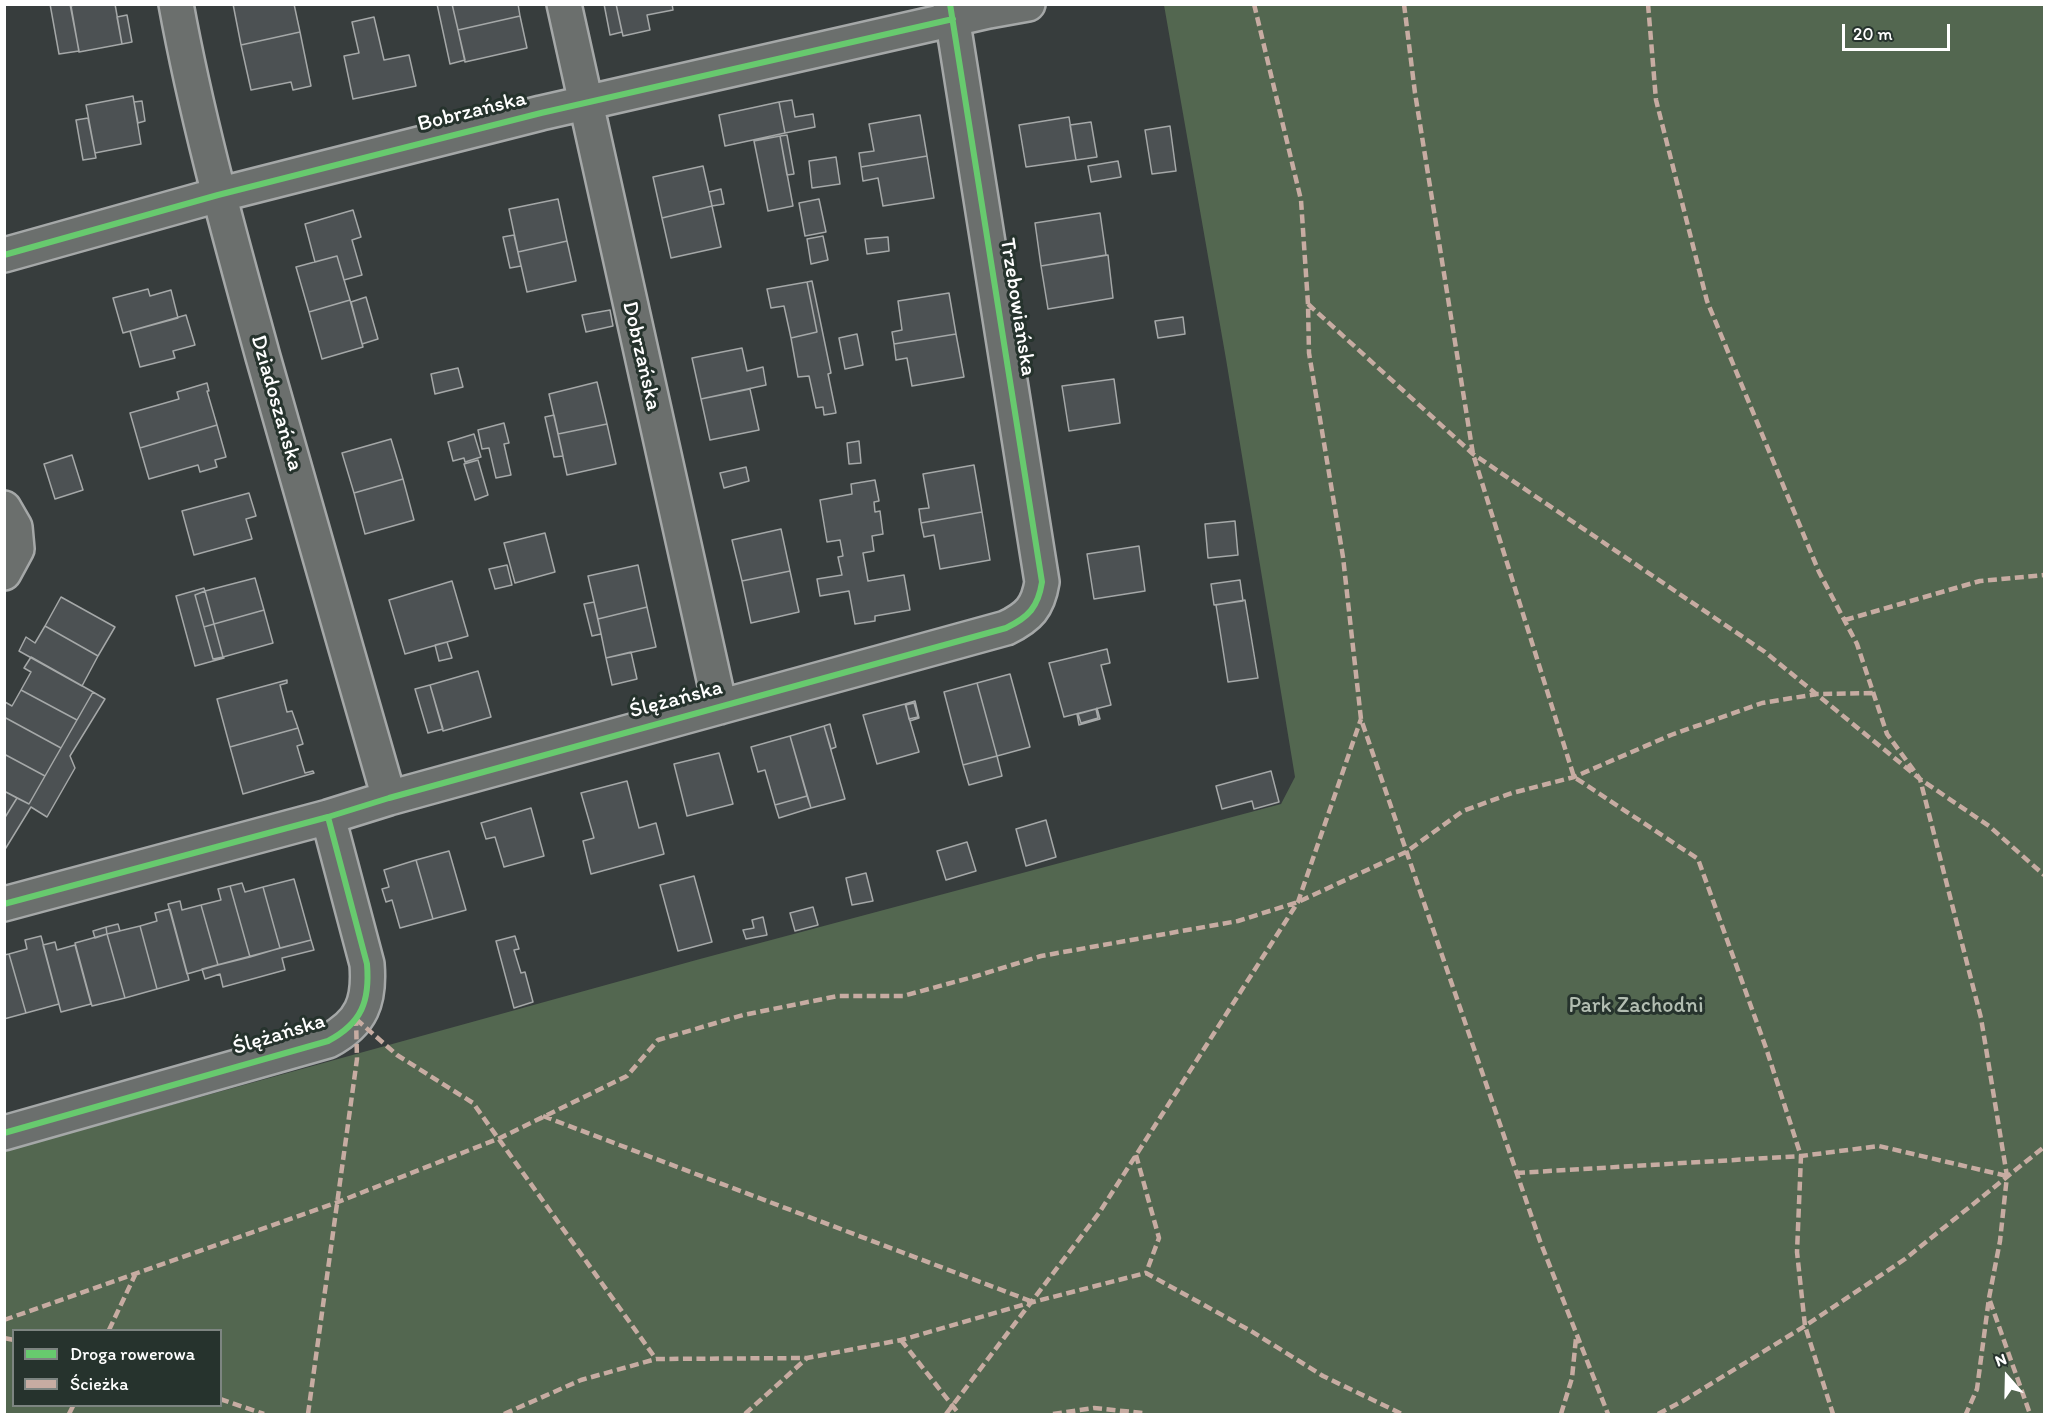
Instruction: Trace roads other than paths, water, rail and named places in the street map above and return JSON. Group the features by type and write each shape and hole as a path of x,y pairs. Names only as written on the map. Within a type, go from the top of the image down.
{"street":[{"name":"Dziadoszańska","path":"176,4 185,54 218,195 389,798"},
{"name":"Dobrzańska","path":"564,4 720,707"},
{"name":"Bobrzańska","path":"4,255 218,195 952,12 1028,4"},
{"name":"Trzebowiańska","path":"952,12 1042,582 1039,598 1030,613"},
{"path":"4,508 15,527 17,549 4,573"},
{"name":"Ślężańska","path":"4,904 328,817 389,798 1006,628 1019,622 1030,613"},
{"name":"Ślężańska","path":"4,1133 317,1044 344,1032 363,1007 367,997 368,973 343,866 328,817"}],"park label":[{"name":"Park Zachodni","path":"1636,1006"}]}
